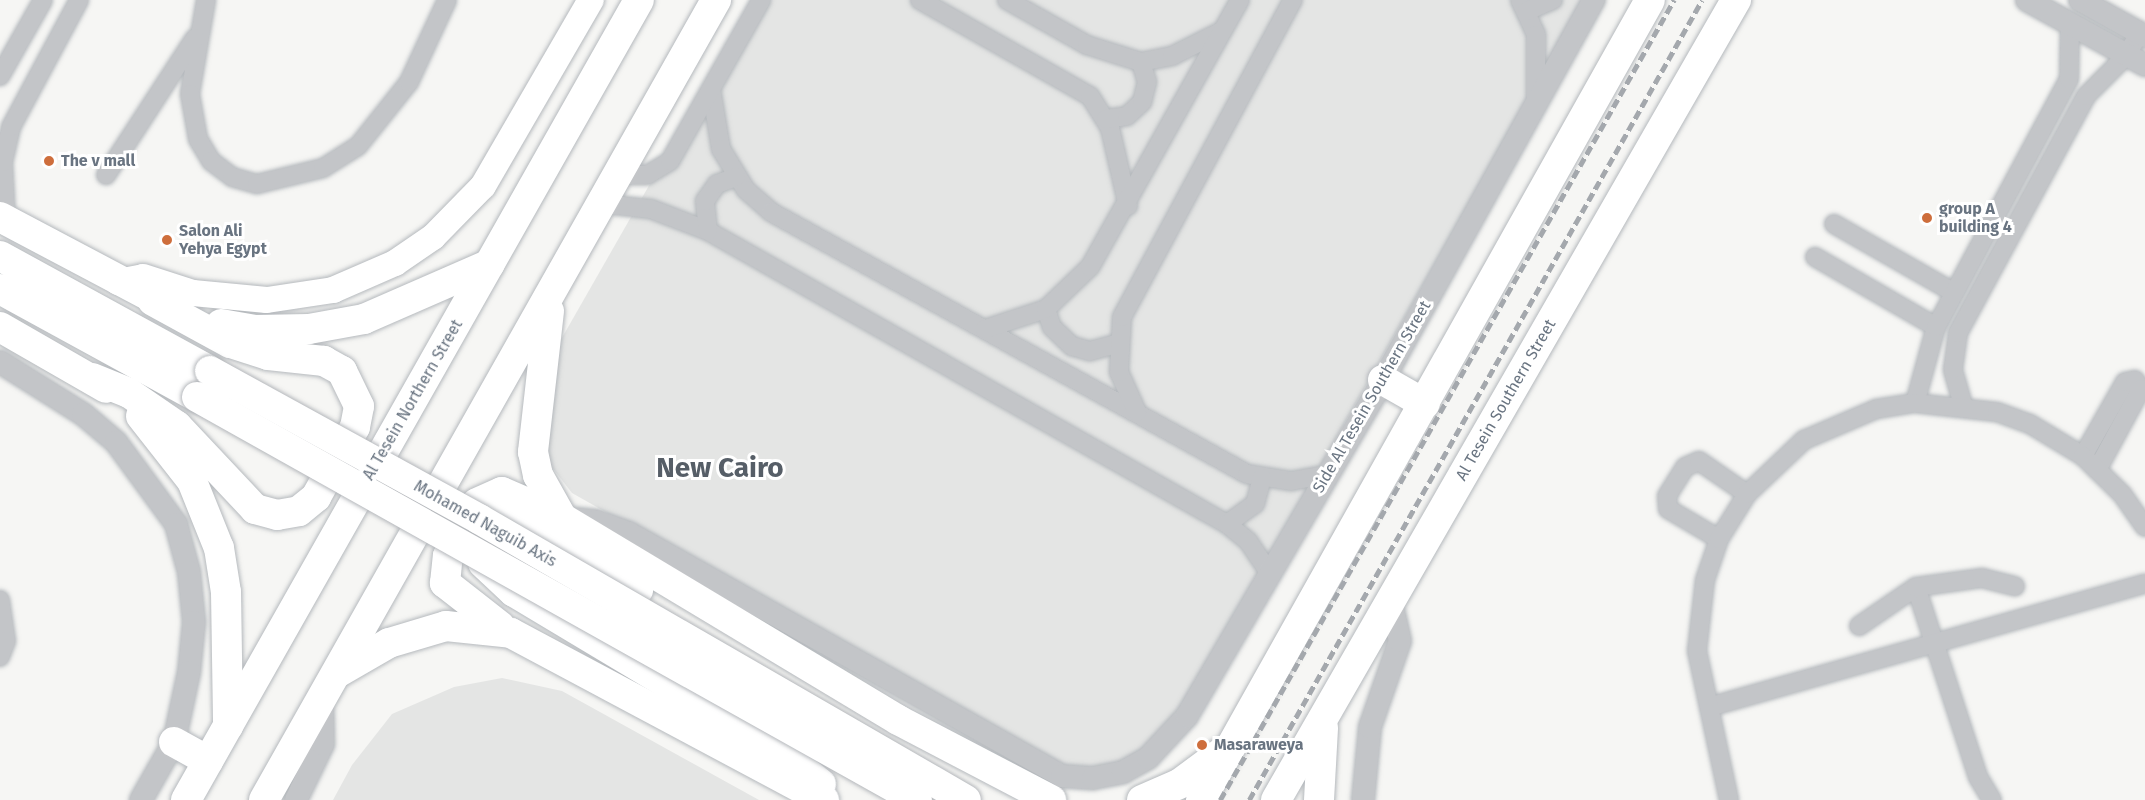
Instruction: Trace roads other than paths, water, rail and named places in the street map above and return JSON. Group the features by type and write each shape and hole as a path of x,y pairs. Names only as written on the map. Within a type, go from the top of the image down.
{"main road":[{"path":"118,282 143,278 193,293 267,300 333,290 395,263 442,230 483,186 591,0"},
{"name":"Al Tesein Northern Street","path":"186,800 639,0"},
{"path":"264,800 604,204 716,0"},
{"path":"1201,800 1650,0"},
{"name":"Al Tesein Southern Street","path":"1276,800 1736,0"},
{"path":"0,327 92,378 129,393 177,426 255,509 288,513 316,497 355,427 359,406 342,371 324,361 268,355 230,343 3,219"},
{"name":"Mohamed Naguib Axis","path":"0,256 204,384 966,800"},
{"path":"153,301 202,321 255,330 309,328 364,319 490,264"},
{"name":"Mohamed Naguib Axis","path":"0,289 204,384"},
{"path":"552,294 533,452 541,482 562,518"},
{"path":"92,378 159,433 208,513 226,592 228,727"},
{"path":"1383,380 1425,404"},
{"path":"824,800 511,633 453,594 443,569 477,503 489,495 516,496 562,518 898,720 1051,800"},
{"path":"472,531 525,528 789,675 898,720"},
{"path":"472,531 514,592 783,753 835,800"},
{"name":"Mohamed Naguib Axis","path":"472,531 917,800"},
{"path":"328,686 389,643 446,626 511,633"},
{"path":"1319,800 1326,711"},
{"path":"174,742 208,761"},
{"path":"1142,800 1179,784 1233,743"}],"street":[{"path":"0,76 43,0"},
{"path":"3,219 3,162 10,127 79,0"},
{"path":"201,2 190,93 202,146 232,177 257,184 283,180 322,168 358,146 409,82 447,0"},
{"path":"620,175 647,175 670,161 761,0"},
{"path":"920,0 1090,96 1106,119 1128,206"},
{"path":"1007,0 1087,45 1141,62 1200,46 1224,29"},
{"path":"1027,0 1043,20"},
{"path":"985,329 1046,309 1077,283 1128,206 1240,0"},
{"path":"1138,413 1123,387 1117,344 1122,317 1293,0"},
{"path":"1536,105 1539,56 1523,5 1553,0"},
{"name":"Side Al Tesein Southern Street","path":"562,518 597,521 629,533 1062,776 1093,778 1122,772 1148,758 1187,716 1383,380 1594,0"},
{"path":"2027,0 2136,60"},
{"path":"1963,405 1953,351 2005,245 2090,91 2136,60 2142,35 2080,0"},
{"path":"1915,403 1936,327 2068,79 2070,24"},
{"path":"106,175 197,35"},
{"path":"1106,119 1127,116 1142,102 1147,82 1141,62"},
{"path":"2068,79 2090,91"},
{"path":"711,89 716,135 736,177 771,212 1138,413 1262,478 1308,481 1329,474"},
{"path":"708,231 705,201 717,184 736,177"},
{"path":"604,204 651,209 708,231 1227,524 1248,541 1270,574"},
{"path":"1834,224 1953,292"},
{"path":"1985,234 2005,245"},
{"path":"1815,257 1936,327"},
{"path":"1046,309 1052,327 1072,346 1090,351 1117,344"},
{"path":"0,362 83,414 116,442 176,524 189,572 194,622 174,742 141,800"},
{"path":"2083,456 2125,382 2135,380 2141,389 2097,470"},
{"path":"1725,799 1697,651 1705,580 1719,539 1747,494 1804,441 1876,409 1915,403 1963,405 2030,423 2083,456 2145,527"},
{"path":"1719,539 1668,509 1667,496 1685,466 1699,461 1747,494"},
{"path":"1227,524 1256,504 1262,478"},
{"path":"1859,626 1916,587 1982,578 2015,586"},
{"path":"1709,707 2145,584"},
{"path":"1916,587 1937,643 1978,777 1992,800"},
{"path":"0,600 6,641 0,657"},
{"path":"1363,800 1370,727 1400,641 1391,601"},
{"path":"296,800 323,744 328,686"}],"railway":[{"path":"1220,800 1674,0"},
{"path":"1249,800 1702,0"}],"place":[{"name":"The v mall","path":"49,161"},
{"name":"group A building 4","path":"1927,218"},
{"name":"Salon Ali Yehya Egypt","path":"167,240"},
{"name":"Masaraweya","path":"1202,745"}],"district":[{"name":"New Cairo","path":"720,468"}]}
